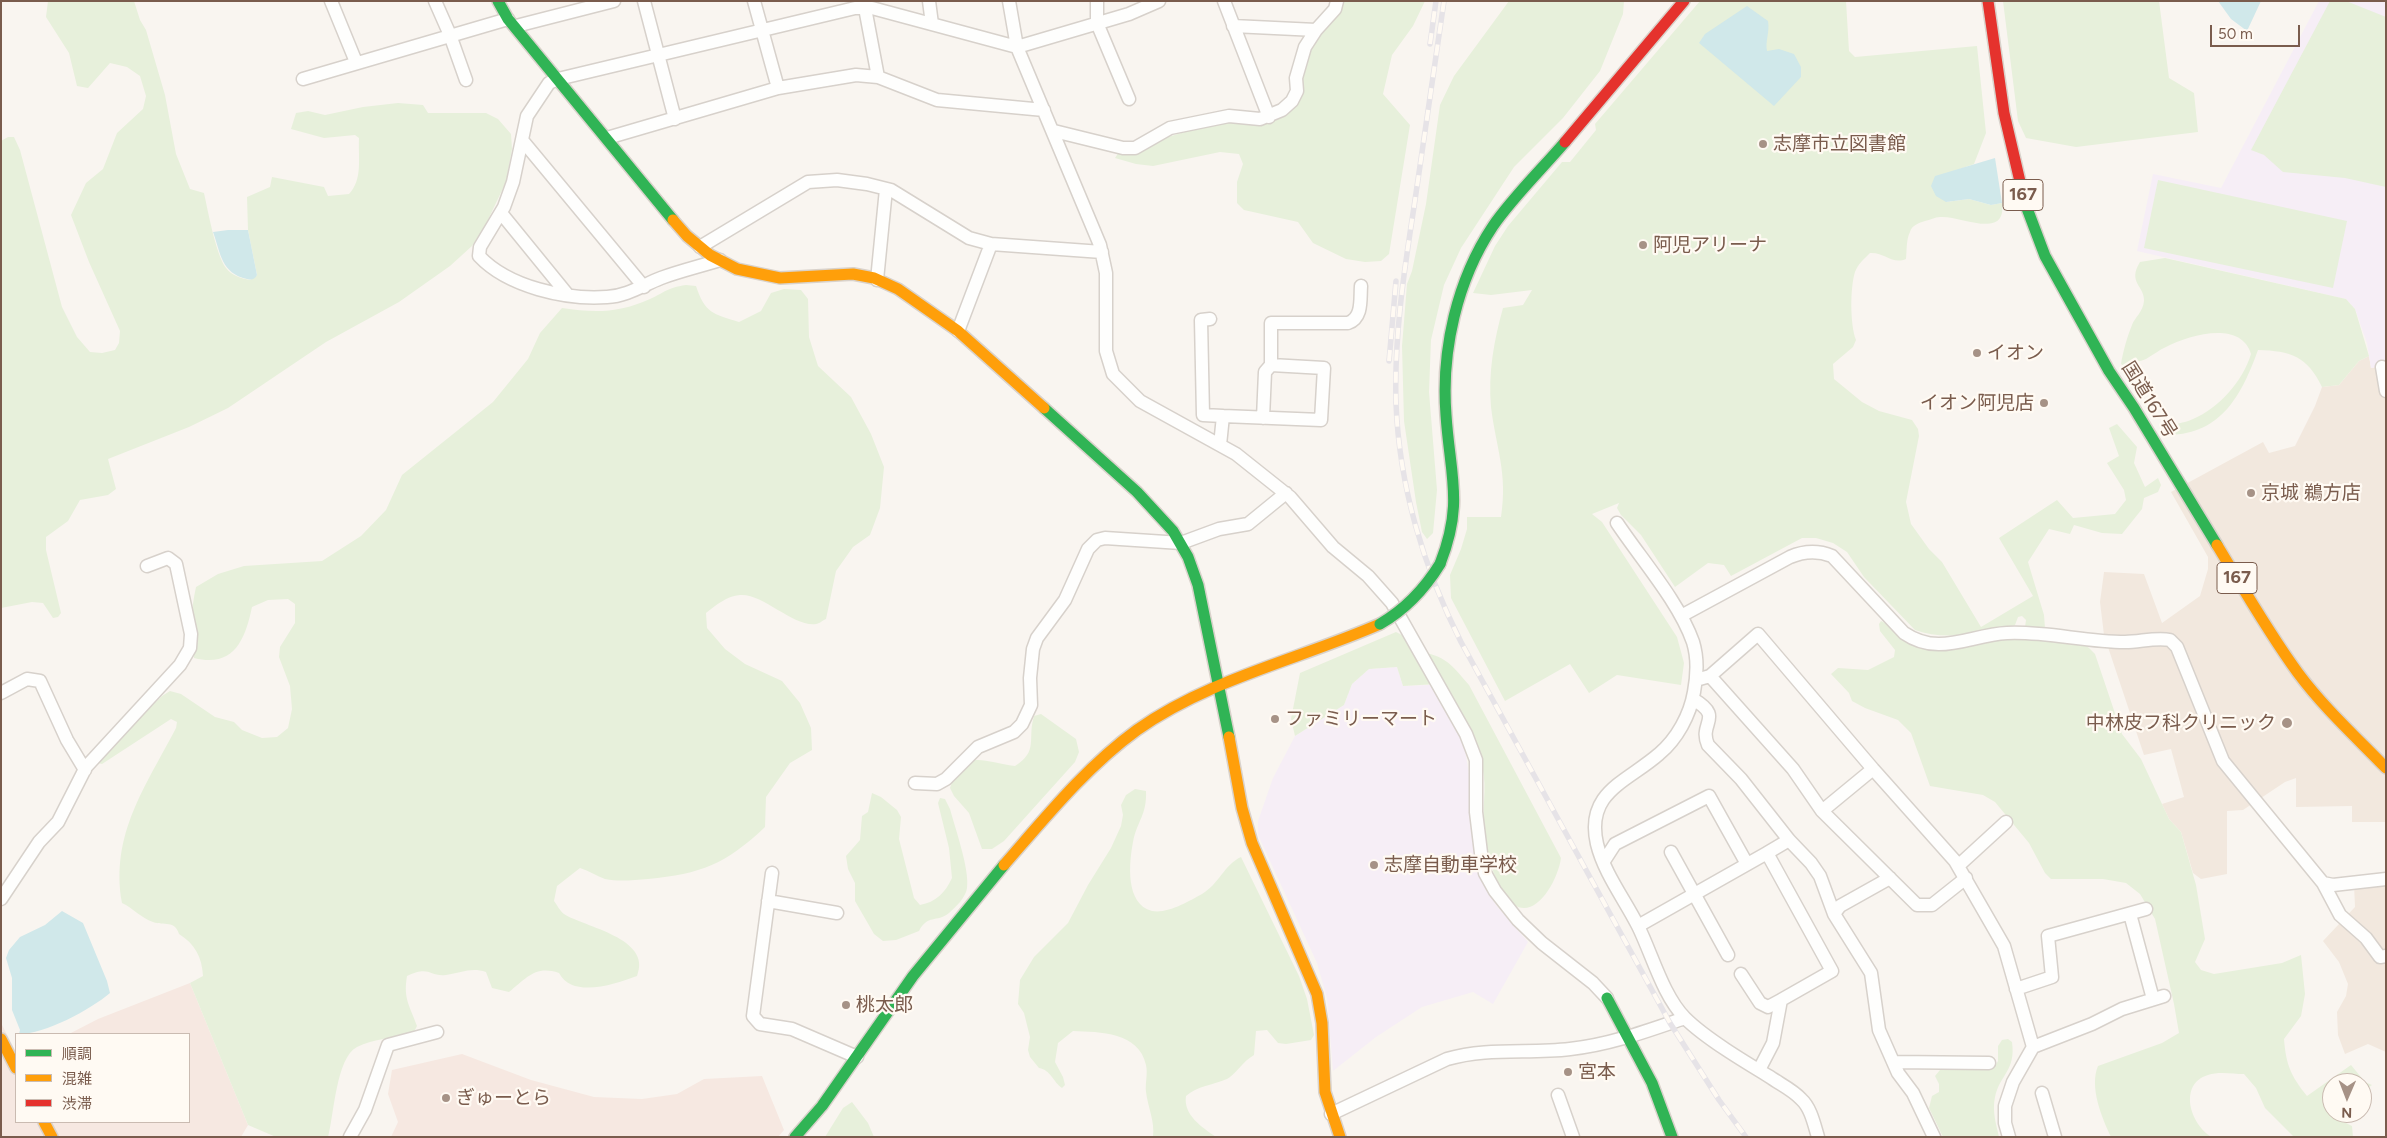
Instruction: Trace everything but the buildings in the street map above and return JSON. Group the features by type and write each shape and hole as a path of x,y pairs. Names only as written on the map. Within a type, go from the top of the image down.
{"main road":[{"path":"498,1 512,23 672,218 700,247 737,269 768,277 853,274 877,280 898,289 958,331 1137,492 1168,525 1181,543 1198,585 1220,684 1242,808 1252,843 1317,994 1322,1023 1325,1092 1340,1137"},
{"path":"795,1137 819,1110 891,1005 1043,820 1113,749 1147,723 1220,684 1342,641 1380,624 1406,608 1416,599 1440,564 1452,533 1456,510 1456,480 1446,412 1448,345 1453,318 1473,262 1494,225 1684,1"},
{"name":"国道167号","path":"1988,1 2004,113 2030,220 2045,256 2109,372 2134,408 2266,626 2299,674 2328,709 2386,768"},
{"path":"1607,998 1659,1097 1672,1137"},
{"path":"1,1039 15,1066"},
{"path":"45,1123 52,1137"}],"street":[{"path":"331,1 356,62"},
{"path":"435,1 450,35 466,80"},
{"path":"303,79 450,35 614,1"},
{"path":"644,1 675,119"},
{"path":"754,1 760,30 778,88"},
{"path":"929,1 932,24"},
{"path":"1009,1 1017,47 1054,131 1102,252 1106,273 1106,351 1113,374 1140,401 1236,454 1286,493 1333,547 1368,576 1392,603 1466,734 1476,760 1476,812 1485,873 1495,891 1518,920 1607,998"},
{"path":"1097,1 1097,23 1130,99"},
{"path":"720,260 660,278 636,291 608,298 541,290 514,282 488,265 479,256 480,247 501,213 513,182 527,116 548,83 858,6 872,8 1017,47 1097,23 1160,1"},
{"path":"1224,1 1269,117"},
{"path":"1054,131 1123,148 1135,148 1170,128 1230,116 1254,119 1269,117 1282,110 1292,101 1306,47 1316,30 1335,9 1337,1"},
{"path":"858,6 878,77"},
{"path":"1233,26 1316,30"},
{"path":"607,138 778,88 856,75 878,77 937,100 1044,110"},
{"path":"522,140 644,287"},
{"path":"700,247 808,182 837,180 886,189 930,213 969,238 991,244 1102,252"},
{"path":"877,280 886,189"},
{"path":"501,213 567,294"},
{"path":"958,331 991,244"},
{"path":"1263,418 1265,372 1271,366 1271,323 1348,324 1355,321 1359,315 1361,286"},
{"path":"1210,319 1201,320 1203,415 1321,420 1324,368 1271,366"},
{"path":"2382,367 2386,391"},
{"path":"1220,445 1223,416"},
{"path":"915,782 937,784 946,779 978,747 992,739 1014,732 1022,724 1031,705 1030,678 1033,649 1037,638 1065,600 1088,549 1097,540 1106,538 1181,543 1219,529 1248,524 1286,493"},
{"path":"1617,523 1681,616 1694,644 1696,680 1693,699 1683,723 1660,753 1614,787 1601,802 1596,816 1596,834 1604,861 1638,926 1662,980 1685,1018 1801,1098 1810,1112 1818,1137"},
{"path":"1681,616 1801,552 1816,552 1832,556 1904,632 1915,640 1932,645 1952,644 1982,635 2008,632 2052,634 2124,642 2170,640 2177,646 2223,761 2323,883 2340,915 2366,938 2380,957 2386,956"},
{"path":"1,899 39,842 58,822 85,770 117,731 180,666 190,648 191,634 187,610 176,564 168,558 147,566"},
{"path":"1696,680 1710,676 1758,634 1958,866 1966,878 2004,946 2033,1047"},
{"path":"1710,676 1793,769 1822,811 1917,905 1932,906 1966,878"},
{"path":"1,693 27,679 40,681 67,740 85,770"},
{"path":"1693,699 1708,710 1706,738 1708,745 1741,779 1789,840 1816,869 1834,914 1871,973 1879,1030 1898,1073 1912,1093 1934,1137"},
{"path":"1822,811 1872,768"},
{"path":"1604,861 1615,844 1709,796 1747,864"},
{"path":"1958,866 2006,822"},
{"path":"1638,926 1789,840"},
{"path":"1670,852 1728,954"},
{"path":"1741,974 1760,1003 1768,1007 1832,971 1767,853"},
{"path":"772,873 753,1016 760,1024 792,1029 857,1057"},
{"path":"1834,914 1840,906 1890,878"},
{"path":"2323,883 2333,885 2386,879"},
{"path":"768,901 837,914"},
{"path":"2016,989 2052,977 2048,936 2146,909"},
{"path":"2009,1137 2005,1123 2005,1106 2013,1082 2033,1047 2092,1024 2122,1009 2158,998 2130,914"},
{"path":"1759,1070 1773,1044 1781,1000"},
{"path":"1332,1114 1447,1059 1466,1053 1568,1049 1628,1037 1685,1018"},
{"path":"350,1137 365,1110 388,1045 437,1032"},
{"path":"1894,1062 1989,1063"},
{"path":"2042,1093 2055,1137"},
{"path":"1558,1095 1573,1137"}],"shaded area":[{"path":"2319,1 2381,1 2386,3 2386,366 2371,368 2367,343 2355,309 2346,299 2137,251 2153,174 2221,188"},
{"path":"2369,356 2371,368 2386,366 2386,822 2352,822 2352,806 2296,807 2296,778 2285,782 2243,810 2227,811 2227,874 2201,879 2193,873 2181,832 2169,819 2162,804 2184,797 2171,749 2144,755 2104,635 2100,602 2104,572 2144,574 2162,623 2200,596 2208,569 2208,557 2171,492 2263,442 2269,453 2295,446 2315,406 2322,387 2339,385 2359,361"},
{"name":"志摩自動車学校","path":"1397,667 1403,686 1430,685 1457,728 1465,750 1470,780 1474,851 1480,878 1496,905 1528,942 1493,1004 1473,992 1422,1007 1376,1037 1333,1071 1327,998 1317,963 1258,835 1258,821 1273,778 1295,736 1344,705 1352,684 1369,669"},
{"path":"2386,881 2386,1052 2368,1044 2345,1054 2338,1035 2337,1012 2346,996 2348,984 2339,962 2323,941 2355,907 2354,884"},
{"path":"190,983 248,1125 241,1137 1,1137 1,1023 15,1050 15,1123 190,1123 190,1033 71,1033 98,1019"},
{"path":"462,1054 531,1080 594,1097 642,1099 677,1094 704,1079 762,1076 784,1130 778,1137 391,1137 398,1122 388,1094 392,1070"}],"green space":[{"path":"48,1 134,1 140,20 146,30 165,95 176,154 190,189 204,193 222,262 228,271 240,277 250,280 257,275 248,230 247,197 270,187 272,177 324,187 328,196 349,194 356,182 359,168 359,138 355,135 324,138 291,129 296,113 308,111 325,115 363,107 398,103 423,105 428,113 486,113 498,119 511,134 512,149 506,182 485,226 472,246 450,266 399,302 326,342 228,408 189,427 108,459 116,489 108,495 80,500 68,521 46,537 46,550 61,613 58,617 53,618 43,603 32,602 1,608 1,141 8,137 14,137 20,150 62,307 77,337 90,352 102,353 115,350 119,343 120,331 89,262 71,215 86,183 103,169 117,133 143,109 146,96 140,76 127,67 110,63 88,88 77,86 69,53 46,17"},
{"path":"1344,1 1425,1 1413,26 1392,55 1383,94 1410,125 1389,254 1381,261 1365,262 1346,259 1313,243 1298,222 1244,210 1237,203 1237,182 1243,164 1239,154 1220,152 1153,166 1136,164 1115,158 1119,152 1130,154 1141,151 1155,141 1214,123 1252,122 1302,91 1306,64 1315,42"},
{"path":"1509,1 1624,1 1623,14 1600,71 1563,118 1514,167 1461,248 1444,285 1431,340 1429,392 1437,490 1433,533 1427,539 1422,532 1416,502 1404,421 1402,346 1407,284 1412,271 1426,204 1440,105 1454,76"},
{"path":"1700,1 1846,1 1849,51 1855,57 1977,46 1986,133 1974,164 1960,169 1946,202 1969,199 1991,205 2002,203 2002,214 1997,221 1990,224 1940,217 1918,224 1912,228 1909,235 1906,259 1897,260 1880,254 1870,253 1858,266 1853,279 1852,316 1856,340 1853,347 1833,364 1834,379 1862,402 1879,411 1912,420 1918,429 1919,436 1906,502 1911,524 1929,549 1942,562 1981,627 2033,596 1999,538 2057,500 2073,518 2115,514 2126,500 2124,490 2107,463 2119,456 2109,428 2117,424 2137,447 2134,463 2145,487 2158,478 2161,485 2158,492 2144,498 2142,509 2122,534 2102,533 2074,525 2070,534 2049,529 2028,562 2044,615 2045,628 2025,627 2026,620 2022,616 2018,617 2015,625 1978,633 1952,636 1927,634 1915,630 1864,577 1847,552 1833,543 1816,538 1802,538 1731,576 1724,565 1708,563 1675,587 1641,535 1621,515 1617,508 1619,503 1592,514 1602,522 1677,637 1684,663 1681,685 1617,675 1589,693 1570,664 1505,701 1451,598 1450,575 1467,529 1467,517 1501,517 1503,501 1502,474 1490,394 1492,357 1503,308 1523,305 1532,290 1491,295 1473,293 1495,246 1508,226 1562,162 1570,162 1596,130 1595,124"},
{"path":"2003,1 2159,1 2169,78 2194,93 2198,132 2076,147 2026,138 2018,121"},
{"path":"2330,1 2346,1 2386,17 2386,187 2345,178 2283,172 2264,155 2251,150"},
{"path":"2158,180 2347,221 2333,288 2144,248"},
{"path":"2165,258 2346,299 2355,309 2369,356 2359,361 2339,385 2322,387 2310,368 2297,357 2280,352 2258,350 2245,382 2227,409 2203,427 2187,433 2169,435 2166,431 2172,426 2190,421 2221,401 2236,384 2251,354 2245,343 2237,337 2213,333 2176,342 2129,367 2121,364 2130,330 2144,301 2144,296 2136,280 2136,269 2140,262"},
{"path":"686,285 696,286 703,302 711,311 739,322 761,311 771,293 784,289 801,290 808,299 809,337 818,366 851,397 871,434 884,467 880,508 870,535 853,547 836,571 826,619 817,624 807,624 788,616 758,599 740,595 726,599 706,613 707,628 725,649 745,664 782,681 800,703 811,728 812,750 790,763 766,797 765,827 738,850 712,865 667,877 632,880 605,879 580,868 557,886 554,901 564,914 614,936 626,943 635,952 639,963 637,976 618,983 584,987 574,986 565,981 559,973 544,971 532,974 509,992 492,988 486,972 471,970 440,975 420,971 407,976 406,984 408,1002 417,1026 413,1034 370,1042 357,1047 350,1053 340,1075 328,1137 276,1137 248,1125 190,983 203,976 197,952 172,925 149,920 122,903 121,855 126,833 133,811 176,728 177,722 171,719 102,764 98,763 106,750 162,696 170,691 181,694 215,717 234,722 242,730 262,738 277,737 288,728 292,709 290,686 279,657 280,647 295,623 295,604 288,599 268,600 252,607 246,630 235,649 219,659 194,658 191,622 196,587 218,574 244,566 322,561 361,536 386,510 402,475 493,402 528,359 540,333 562,308 607,311 639,304 670,289"},
{"path":"1881,621 1887,624 1917,646 1931,650 1954,649 1998,639 2022,639 2087,646 2095,654 2122,734 2141,759 2169,819 2181,832 2196,885 2205,939 2195,962 2201,970 2214,974 2282,963 2301,955 2305,994 2301,1016 2284,1039 2288,1063 2293,1076 2307,1096 2322,1085 2322,1123 2346,1123 2352,1126 2353,1137 2294,1137 2265,1108 2256,1088 2244,1074 2221,1073 2208,1075 2199,1080 2193,1087 2190,1095 2190,1105 2198,1124 2212,1137 2111,1137 2096,1093 2095,1083 2098,1066 2162,1043 2179,1033 2155,919 2140,894 2126,883 2103,879 2051,879 2045,873 2029,843 1995,802 1983,795 1930,786 1911,733 1898,720 1865,708 1852,701 1849,693 1831,674 1838,668 1868,670 1894,657 1895,650 1880,631 1879,624"},
{"path":"1396,632 1404,636 1411,649 1431,654 1450,664 1469,685 1561,858 1554,881 1540,901 1531,907 1522,908 1512,903 1503,892 1490,864 1483,825 1484,775 1479,755 1466,720 1446,691 1437,684 1403,686 1397,667 1369,669 1352,684 1344,705 1295,736 1291,719 1300,673"},
{"path":"1041,714 1076,739 1079,752 1075,762 1004,841 992,849 982,849 969,813 954,796 950,788 955,775 961,767 975,760 1015,766 1030,750 1034,716"},
{"path":"1135,789 1146,791 1145,806 1135,835 1130,861 1131,882 1137,900 1143,907 1152,911 1165,911 1178,906 1208,890 1235,860 1241,857 1299,976 1307,999 1314,1035 1311,1040 1286,1044 1278,1043 1267,1030 1256,1031 1254,1055 1233,1075 1227,1079 1200,1088 1186,1096 1187,1109 1190,1115 1216,1137 1153,1137 1152,1120 1146,1092 1146,1065 1142,1054 1127,1040 1106,1033 1073,1031 1058,1043 1055,1062 1063,1077 1065,1085 1062,1088 1046,1071 1039,1068 1030,1057 1028,1050 1030,1037 1024,1013 1018,1004 1020,980 1034,957 1068,923 1088,885 1111,848 1121,826 1123,815 1121,805 1126,795"},
{"path":"872,793 881,797 897,810 901,817 899,839 914,898 920,905 931,902 939,896 952,878 949,848 938,803 940,798 945,799 950,809 962,849 966,871 967,888 963,898 955,908 940,918 929,920 919,931 896,940 883,941 874,934 855,901 855,883 848,869 846,856 860,840 862,816 868,812"},
{"path":"2008,1039 2012,1042 2012,1060 1997,1089 1994,1102 1999,1137 1943,1137 1929,1108 1932,1096 1939,1092 1939,1084 1935,1076 1940,1070 1994,1068 1998,1061 1998,1046 2002,1040"},
{"path":"2351,1065 2358,1073 2340,1073"},
{"path":"852,1102 868,1123 874,1137 825,1137 843,1108"}],"water":[{"path":"2218,1 2261,1 2247,31 2231,19"},
{"path":"1747,6 1768,21 1767,51 1779,49 1794,54 1801,67 1801,77 1774,106 1699,43 1705,34"},
{"path":"1995,158 2002,203 1991,205 1969,199 1946,202 1936,196 1931,186 1935,176"},
{"path":"248,230 257,275 254,279 238,276 223,262 213,232"},
{"path":"62,911 83,923 107,981 110,993 91,1007 54,1026 30,1033 19,1033 20,1030 12,1010 12,978 6,958 9,950 20,937 45,925"}],"railway":[{"path":"1430,44 1436,1"},
{"path":"1444,1 1403,280 1398,329 1396,403 1398,434 1408,496 1425,556 1461,642 1670,1023 1719,1100 1746,1137"},
{"path":"1389,361 1396,281"}],"traffic: fast":[{"path":"498,1 508,19 673,220"},
{"path":"1440,564 1452,524 1454,506 1445,390 1449,341 1461,292 1480,247 1493,226 1565,142"},
{"path":"2025,203 2045,256 2109,371 2134,408 2217,545"},
{"path":"1044,408 1137,492 1173,531 1188,557 1198,585 1229,737"},
{"path":"1380,624 1414,598 1440,564"},
{"path":"795,1137 822,1106 913,976 1004,865"},
{"path":"1607,998 1652,1083 1672,1137"}],"traffic: slow":[{"path":"673,220 687,236 710,255 737,269 780,278 853,274 874,278 898,289 958,331 1044,408"},
{"path":"2217,545 2266,626 2298,673 2329,710 2386,768"},
{"path":"1004,865 1051,811 1100,760 1118,744 1165,712 1224,683 1350,637 1380,624"},
{"path":"1229,737 1242,808 1252,843 1317,994 1322,1023 1325,1092 1340,1137"},
{"path":"1,1039 15,1066"},
{"path":"45,1123 52,1137"}],"traffic: jam":[{"path":"1565,142 1684,1"},
{"path":"1988,1 2004,113 2025,203"}],"place":[{"name":"志摩市立図書館","path":"1763,144"},
{"name":"阿児アリーナ","path":"1643,245"},
{"name":"イオン","path":"1977,353"},
{"name":"イオン阿児店","path":"2044,403"},
{"name":"京城 鵜方店","path":"2251,493"},
{"name":"ファミリーマート","path":"1275,719"},
{"name":"中林皮フ科クリニック","path":"2287,723"},
{"name":"志摩自動車学校","path":"1374,865"},
{"name":"桃太郎","path":"846,1005"},
{"name":"宮本","path":"1568,1072"},
{"name":"ぎゅーとら","path":"446,1098"}]}
